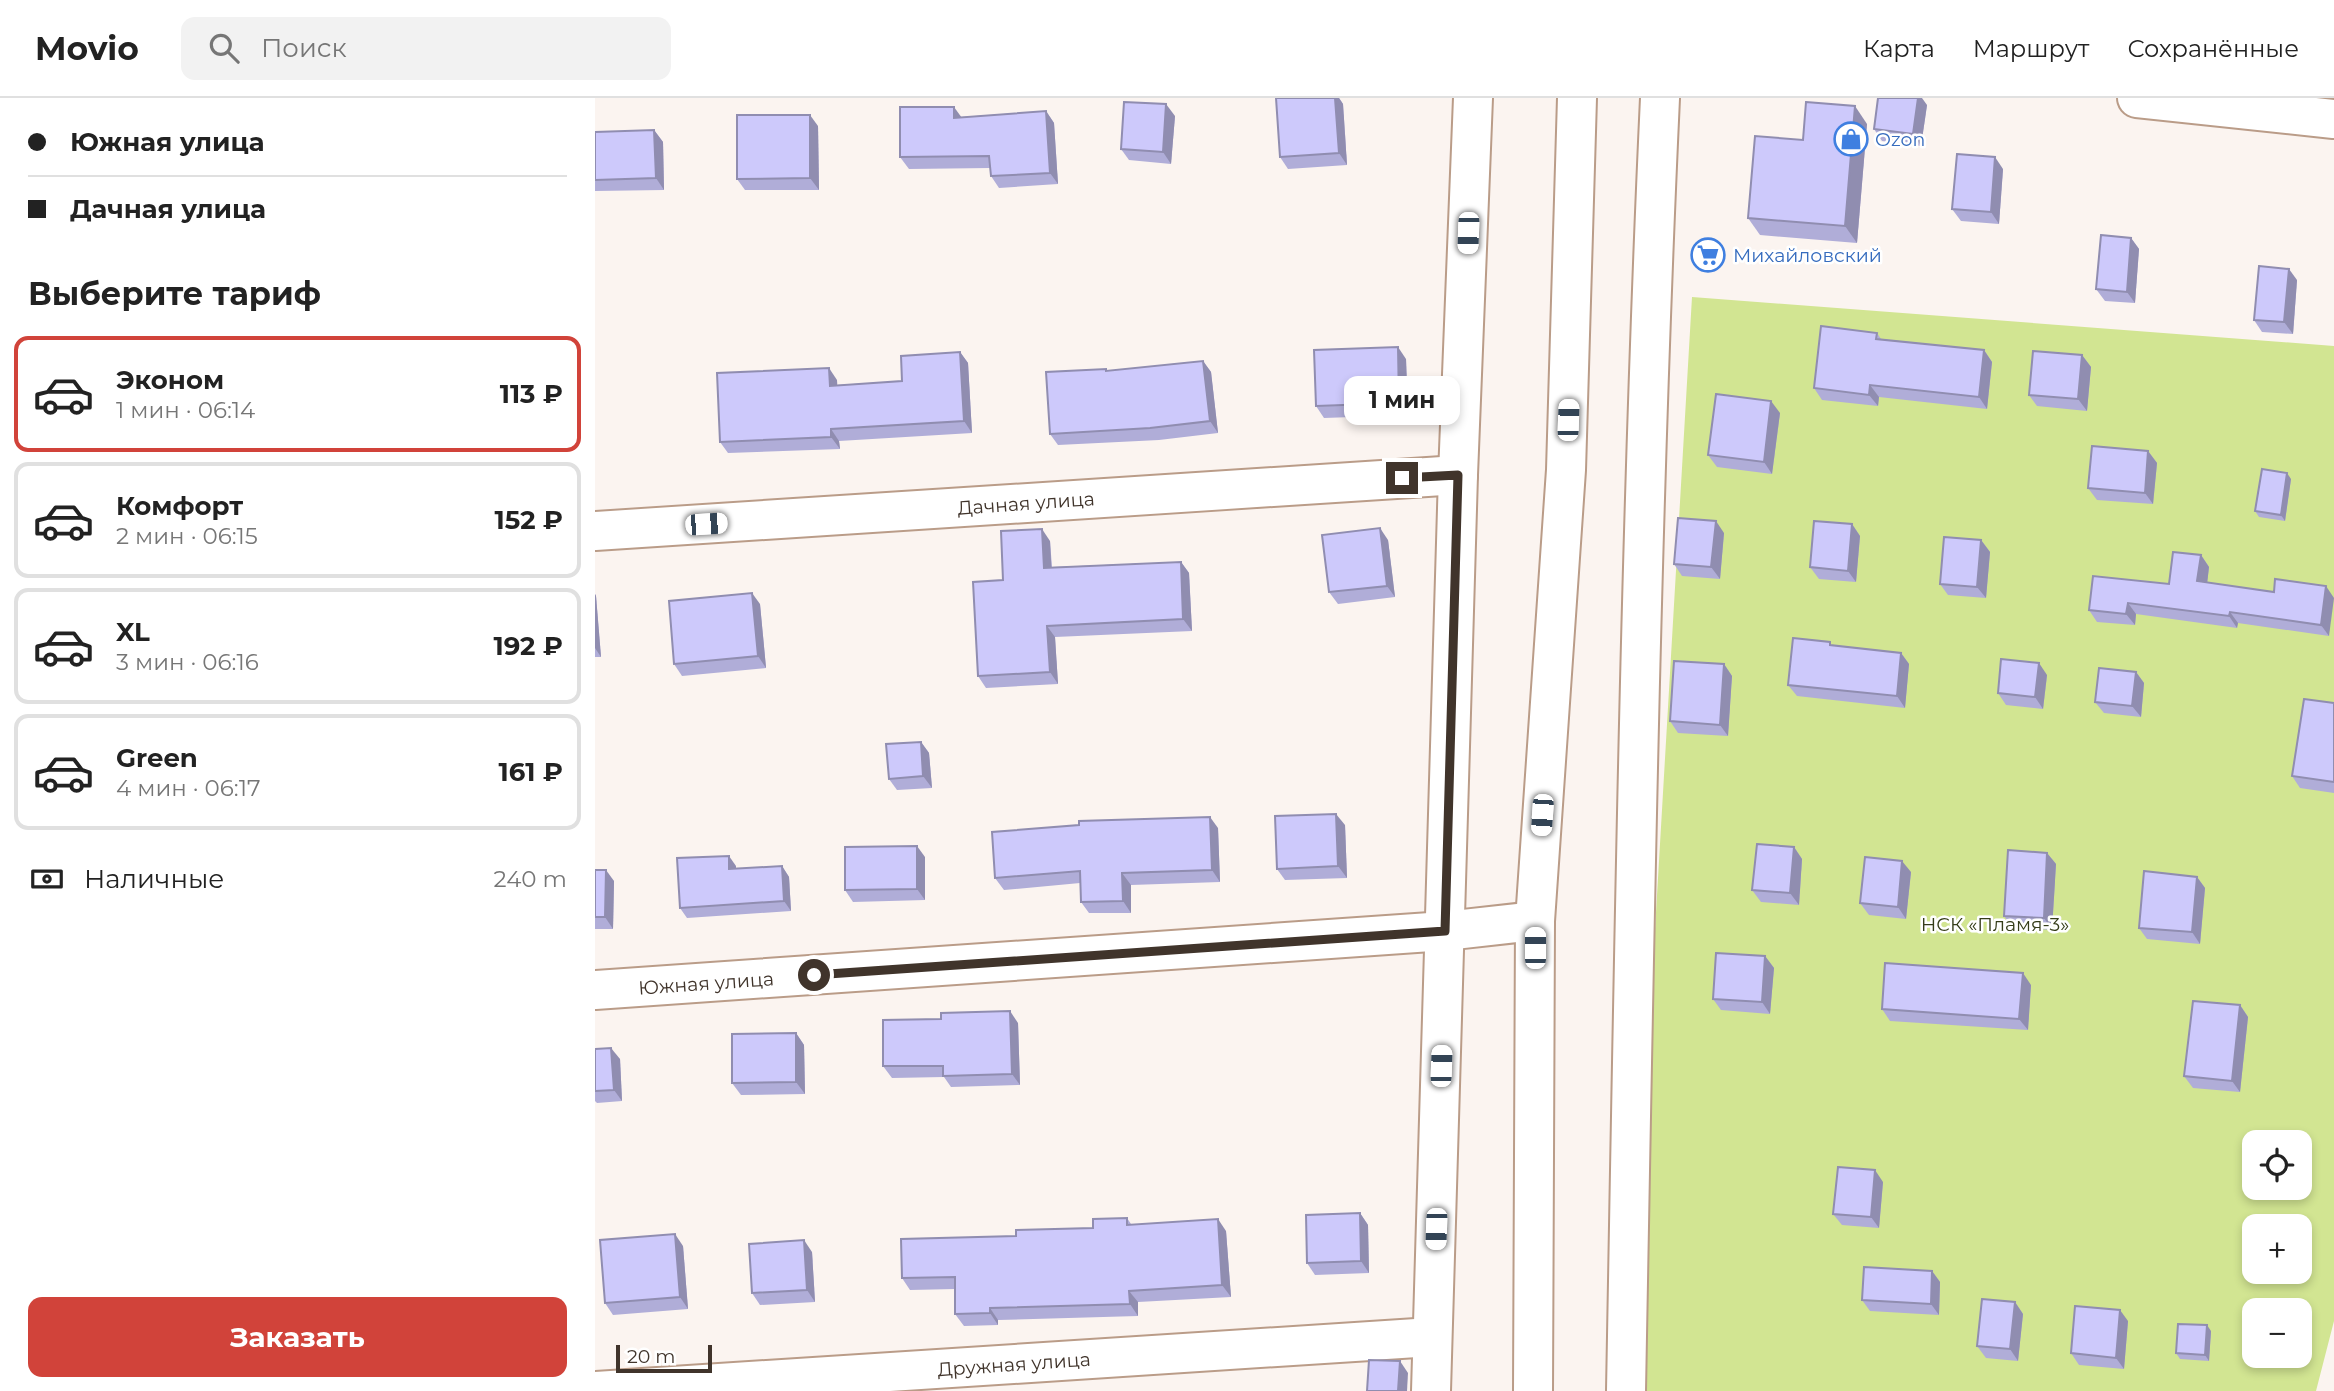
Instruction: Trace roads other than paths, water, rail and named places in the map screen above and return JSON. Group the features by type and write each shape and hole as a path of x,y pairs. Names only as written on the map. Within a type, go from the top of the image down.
{"street":[{"path":"1431,1391 1458,475 1473,98"},
{"path":"1533,1391 1535,920 1566,470 1577,98"},
{"path":"1626,1391 1642,589 1660,98"},
{"path":"2137,98 2334,119"},
{"name":"Дачная улица","path":"595,531 1458,475"},
{"name":"Южная улица","path":"595,990 1445,931 1535,920"},
{"name":"Дружная улица","path":"595,1391 1432,1338"}],"place":[{"name":"Ozon","path":"1851,139"},
{"name":"Михайловский","path":"1708,255"}],"park label":[{"name":"НСК «Пламя-3»","path":"1995,924"}]}
